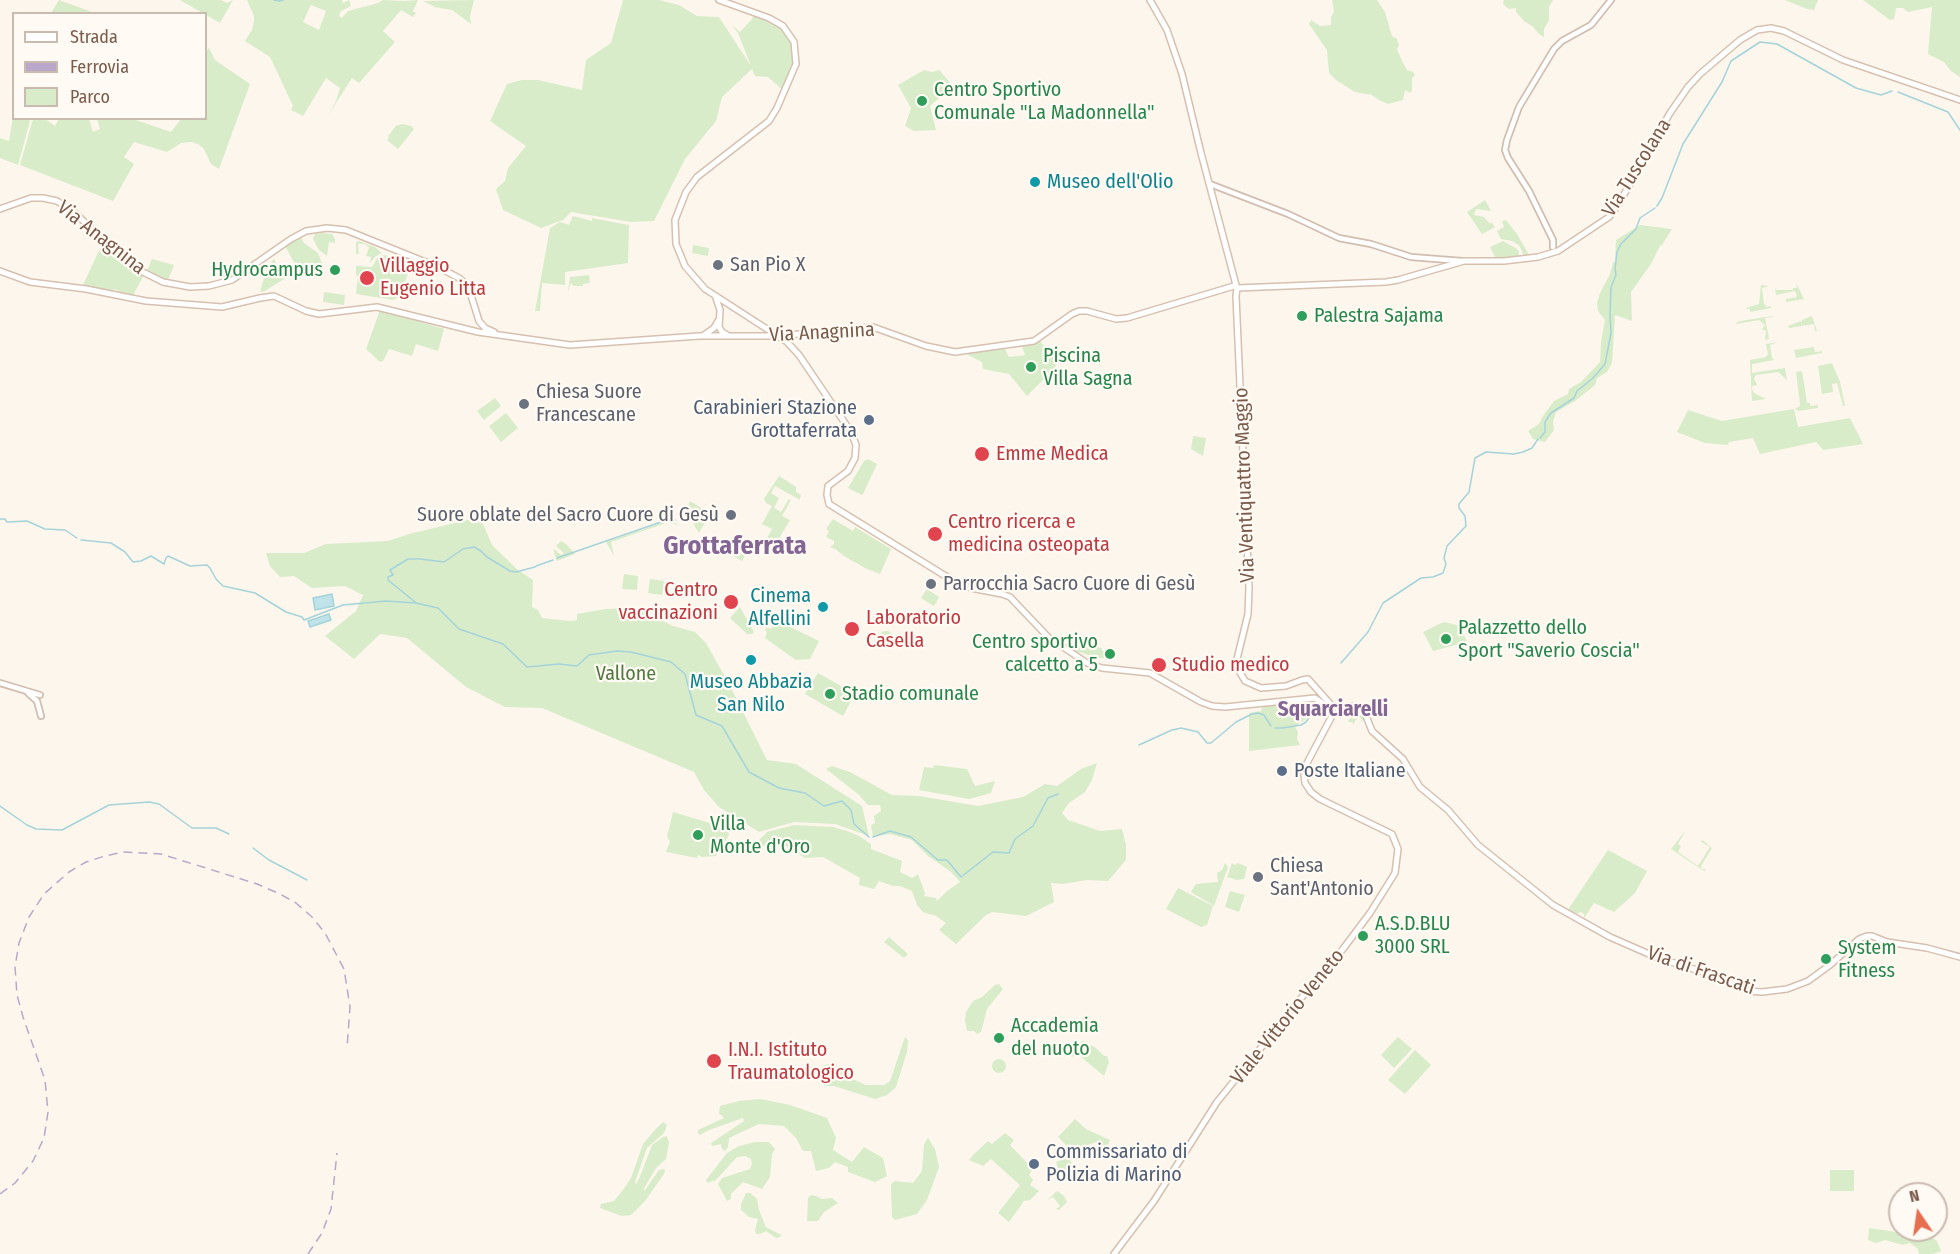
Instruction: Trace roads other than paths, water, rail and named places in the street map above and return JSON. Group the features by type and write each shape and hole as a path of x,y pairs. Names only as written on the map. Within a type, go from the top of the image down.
{"main road":[{"path":"719,0 769,18 783,26 794,42 796,58 794,71 769,121 697,177 680,205 675,220 675,232 678,251 685,266 696,280 714,295 763,327 769,334"},
{"name":"Via Ventiquattro Maggio","path":"1150,0 1167,30 1182,74 1236,288 1249,588 1248,614 1237,659 1239,672 1248,683 1260,688 1286,686 1308,679 1330,707"},
{"name":"Via Tuscolana","path":"1236,288 1366,284 1398,280 1452,262 1504,261 1538,257 1550,254 1556,246 1567,246 1609,217 1669,115 1690,84 1755,30 1772,28 1784,31 1850,62 1960,99"},
{"name":"Via Anagnina","path":"0,209 31,198 57,201 75,213 140,272 161,281 192,287 232,280 306,231 327,228 346,230 438,267 459,278 466,284 476,316 484,328 504,336"},
{"name":"Via Anagnina","path":"0,271 28,281 86,289 146,301 219,308 274,296 306,311 319,314 376,307 478,332 561,344 582,345 699,336 769,334 778,336 873,327 933,348 964,352 1034,341 1072,314 1080,311 1116,319 1127,318 1192,297 1236,288"},
{"path":"714,295 720,310 719,327 728,336"},
{"path":"720,310 723,306 729,305"},
{"path":"699,336 710,332 719,319"},
{"path":"478,332 484,328"},
{"path":"778,336 789,344 808,366 853,435 856,446 855,458 848,470 833,480 828,488 828,502 835,509 947,578 971,588 1002,594 1018,604 1046,636 1083,661 1102,668 1152,673 1211,706 1225,707 1315,698 1330,707 1336,706 1337,713 1329,712 1330,707"},
{"name":"Via di Frascati","path":"1338,709 1352,706 1364,711 1373,732 1403,758 1420,787 1448,810 1478,845 1563,912 1621,942 1668,962 1716,976 1753,992 1784,990 1805,982 1830,965 1857,941 1867,936 1960,957"},
{"name":"Viale Vittorio Veneto","path":"1114,1254 1154,1201 1217,1102 1343,949 1370,913 1396,870 1398,849 1392,834 1320,799 1305,783 1307,763 1333,714"}],"street":[{"path":"1556,246 1529,190 1508,158 1505,150 1507,140 1519,107 1554,48 1562,40 1591,25 1611,0"},
{"path":"1210,184 1288,214 1339,238 1371,244 1411,257 1452,262"},
{"path":"0,683 40,695"},
{"path":"20,689 35,699 40,716"}],"water":[{"path":"332,594 334,606 315,610 313,598"},
{"path":"329,614 331,620 310,627 308,621"}],"waterway":[{"path":"274,0 283,0"},
{"path":"1657,206 1683,144 1722,82 1731,61 1760,42 1777,44 1856,88 1881,95 1892,91"},
{"path":"1898,92 1948,112 1960,130"},
{"path":"1540,438 1545,432 1545,422 1551,413 1574,398 1577,391 1605,364 1611,333 1611,287 1616,275 1617,252 1621,244 1636,229 1640,218 1655,208"},
{"path":"1341,663 1368,632 1383,603 1421,578 1443,573 1447,546 1466,526 1465,516 1459,504 1469,492 1475,458 1486,452 1514,454 1523,452 1532,448 1538,439"},
{"path":"0,519 5,519 7,522 27,521 45,529 65,530 77,538"},
{"path":"557,558 661,522 675,520"},
{"path":"81,540 111,543 125,552 133,562 151,556 164,564 168,556 190,566 207,565 223,586 255,593 304,620 343,605 386,601 416,603 438,608 459,629 503,644 527,667 559,664 577,666 589,655 617,651 631,652 671,662 685,674 696,715 722,726 749,772 779,788 805,793 824,806 842,801 851,810 854,824 869,837"},
{"path":"415,602 388,580 388,577 393,575 390,570 408,559 444,562 463,549 474,547 510,571 516,572 535,567"},
{"path":"536,566 553,560"},
{"path":"1275,728 1301,725 1315,709"},
{"path":"1139,745 1181,728 1198,732 1207,743 1211,743 1236,722 1258,713 1264,715 1271,726"},
{"path":"873,837 890,831 911,837 938,860 947,860 961,877 993,852 1009,853 1015,839 1033,826 1048,798 1058,794"},
{"path":"0,806 36,829 62,830 109,805 149,802 159,804 192,828 216,828 229,834"},
{"path":"253,848 269,860 307,880"}],"railway":[{"path":"0,1194 15,1183 33,1161 44,1138 48,1112 45,1080 17,995 15,967 19,943 29,917 44,894 69,872 86,862 124,852 161,854 257,884 296,903 325,933 344,969 350,1007 347,1048"},
{"path":"308,1254 322,1233 331,1209 337,1153"}],"place":[{"name":"Centro Sportivo Comunale \"La Madonnella\"","path":"922,101"},
{"name":"Museo dell'Olio","path":"1035,182"},
{"name":"San Pio X","path":"718,265"},
{"name":"Hydrocampus","path":"335,270"},
{"name":"Villaggio Eugenio Litta","path":"367,278"},
{"name":"Palestra Sajama","path":"1302,316"},
{"name":"Piscina Villa Sagna","path":"1031,367"},
{"name":"Chiesa Suore Francescane","path":"524,404"},
{"name":"Carabinieri Stazione Grottaferrata","path":"869,420"},
{"name":"Emme Medica","path":"982,454"},
{"name":"Suore oblate del Sacro Cuore di Gesù","path":"731,515"},
{"name":"Centro ricerca e medicina osteopata","path":"935,534"},
{"name":"Parrocchia Sacro Cuore di Gesù","path":"931,584"},
{"name":"Centro vaccinazioni","path":"731,602"},
{"name":"Cinema Alfellini","path":"823,607"},
{"name":"Laboratorio Casella","path":"852,629"},
{"name":"Palazzetto dello Sport \"Saverio Coscia\"","path":"1446,639"},
{"name":"Centro sportivo calcetto a 5","path":"1110,654"},
{"name":"Museo Abbazia San Nilo","path":"751,660"},
{"name":"Studio medico","path":"1159,665"},
{"name":"Stadio comunale","path":"830,694"},
{"name":"Poste Italiane","path":"1282,771"},
{"name":"Villa Monte d'Oro","path":"698,835"},
{"name":"Chiesa Sant'Antonio","path":"1258,877"},
{"name":"A.S.D.BLU 3000 SRL","path":"1363,936"},
{"name":"System Fitness","path":"1826,959"},
{"name":"Accademia del nuoto","path":"999,1038"},
{"name":"I.N.I. Istituto Traumatologico","path":"714,1061"},
{"name":"Commissariato di Polizia di Marino","path":"1034,1164"}],"district":[{"name":"Grottaferrata","path":"735,547"},
{"name":"Squarciarelli","path":"1333,710"}],"park label":[{"name":"Vallone","path":"626,674"}]}
